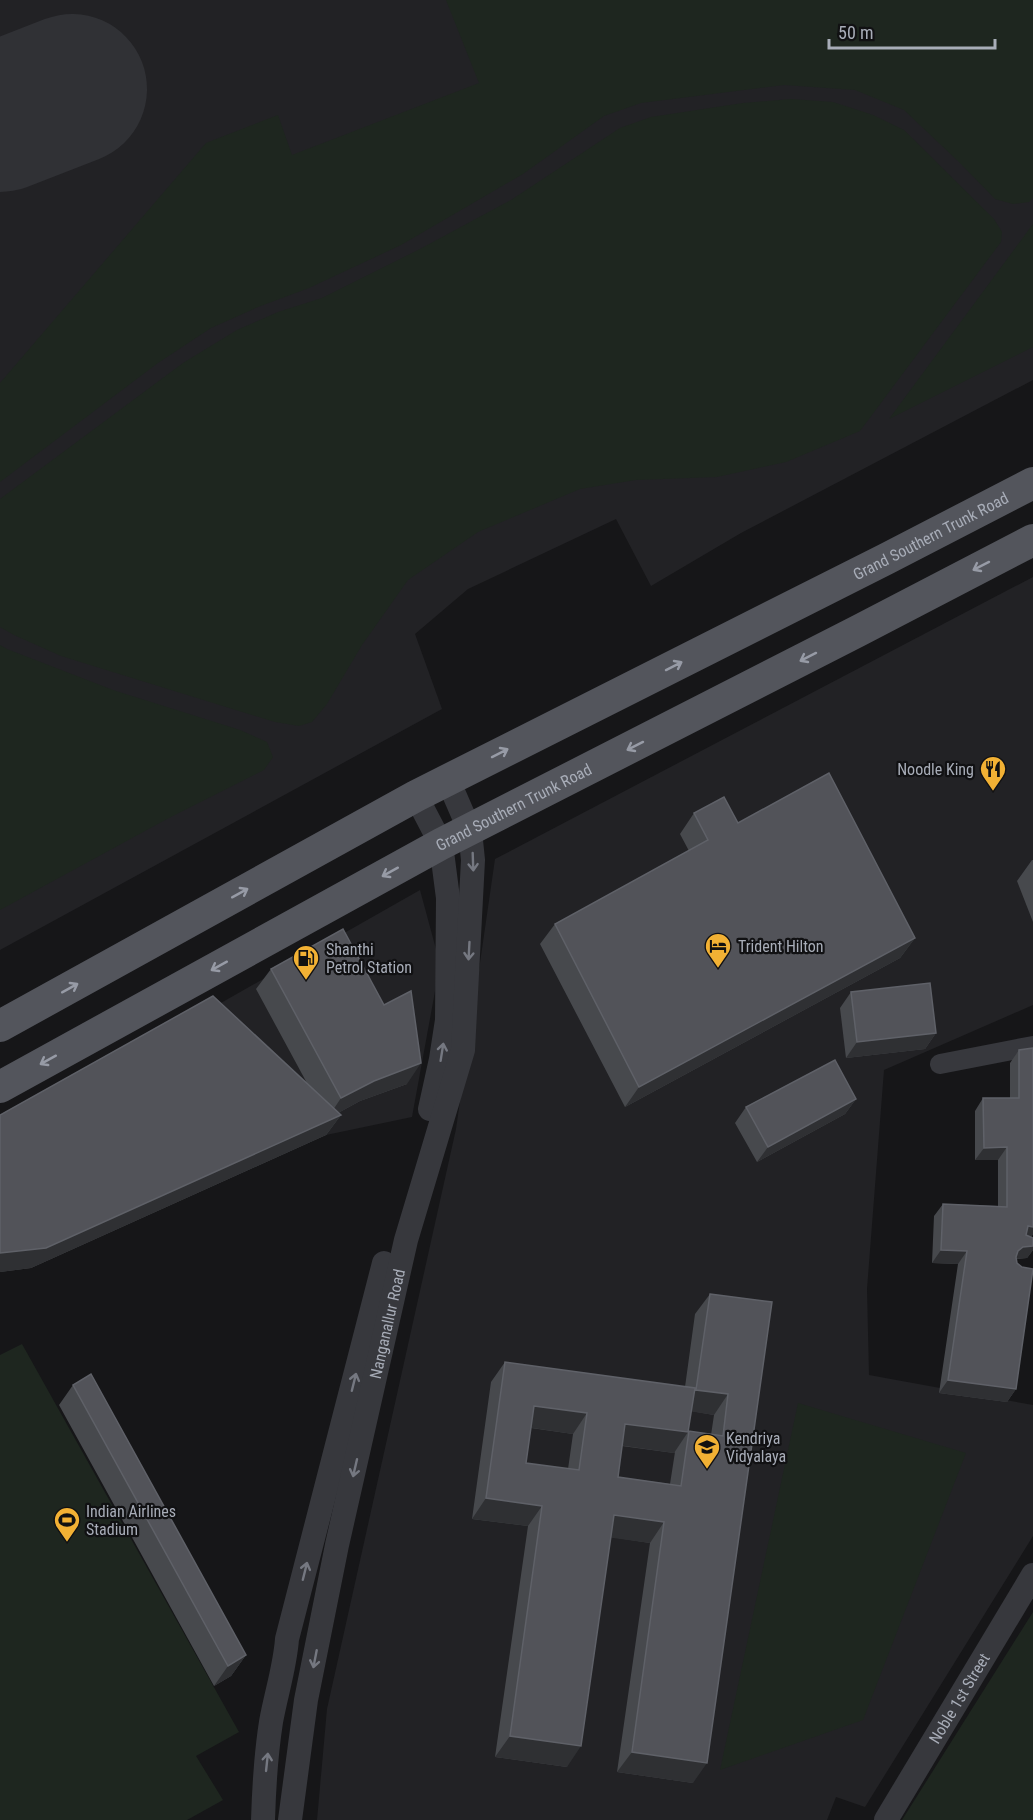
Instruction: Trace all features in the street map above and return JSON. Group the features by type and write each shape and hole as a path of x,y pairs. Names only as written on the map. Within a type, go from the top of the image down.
{"main road":[{"name":"Grand Southern Trunk Road","path":"0,1026 416,796 1033,483"},
{"name":"Grand Southern Trunk Road","path":"0,1087 441,844 1033,540"}],"street":[{"name":"Nanganallur Road","path":"290,1820 311,1677 388,1282 406,1240 463,1050 473,860 470,831 448,780"},
{"path":"416,796 441,844"},
{"name":"Nanganallur Road","path":"263,1820 264,1785 271,1722 286,1654 287,1639 388,1282 441,1059 445,1029 448,898 441,844"},
{"path":"940,1064 1033,1046"},
{"name":"Noble 1st Street","path":"886,1820 1033,1575"}],"shaded area":[{"path":"0,0 1033,0 1033,380 741,533 651,586 616,519 468,589 415,634 442,709 0,950"},
{"path":"446,0 1033,0 1033,198 1029,202 1013,204 995,199 904,110 855,90 784,85 641,103 604,116 523,174 401,245 309,288 211,328 158,363 0,482 0,383 206,143 278,115 292,155 479,83"},
{"path":"791,99 833,102 873,115 904,130 994,219 1002,232 1001,242 860,431 786,462 717,477 636,480 580,489 478,532 408,580 362,645 327,704 312,722 299,726 275,722 61,656 0,627 0,499 183,363 237,330 278,312 322,298 420,249 511,200 620,128 651,117 743,103"},
{"path":"1033,224 1033,347 889,419"},
{"path":"1033,577 1033,1005 884,1070 867,1289 869,1375 1033,1405 1033,1536 865,1807 836,1797 827,1820 317,1820 327,1709 456,1129 495,859"},
{"path":"0,645 113,690 240,730 267,742 273,757 264,770 167,819 0,910"},
{"name":"Shanthi Petrol Station","path":"420,890 440,964 412,1117 326,1135 198,1016"},
{"name":"Indian Airlines Stadium","path":"22,1344 239,1732 196,1756 223,1800 187,1820 0,1820 0,1355"},
{"path":"798,1403 966,1453 863,1720 720,1770"},
{"path":"1033,1612 1033,1820 902,1820"}],"building":[{"path":"829,773 915,938 639,1087 555,924 708,840 694,813 724,797 738,823"},
{"path":"343,929 384,1005 411,991 421,1063 374,1081 341,1098 271,969"},
{"path":"930,983 936,1033 857,1042 851,992"},
{"path":"213,996 341,1115 46,1248 0,1253 0,1115"},
{"path":"1033,1048 1033,1227 1028,1226 1026,1235 1033,1238 1033,1246 1023,1247 1018,1251 1016,1257 1017,1263 1022,1267 1033,1269 1016,1389 948,1380 967,1251 941,1250 943,1204 1007,1207 1007,1147 984,1148 983,1098 1019,1098 1019,1050"},
{"path":"835,1060 856,1099 768,1147 746,1107"},
{"path":"710,1294 772,1302 707,1763 632,1752 664,1522 614,1515 581,1746 510,1736 542,1506 486,1498 505,1362 695,1388 688,1432 625,1424 618,1477 681,1486 689,1431 723,1436 728,1394 696,1390","holes":["534,1406 587,1413 579,1470 526,1463"]},
{"path":"91,1374 246,1655 228,1666 73,1385"}],"runway":[{"path":"0,117 72,89"}],"place":[{"name":"Noodle King","path":"993,792"},
{"name":"Trident Hilton","path":"718,969"},
{"name":"Shanthi Petrol Station","path":"306,981"},
{"name":"Kendriya Vidyalaya","path":"707,1470"},
{"name":"Indian Airlines Stadium","path":"67,1543"}]}
